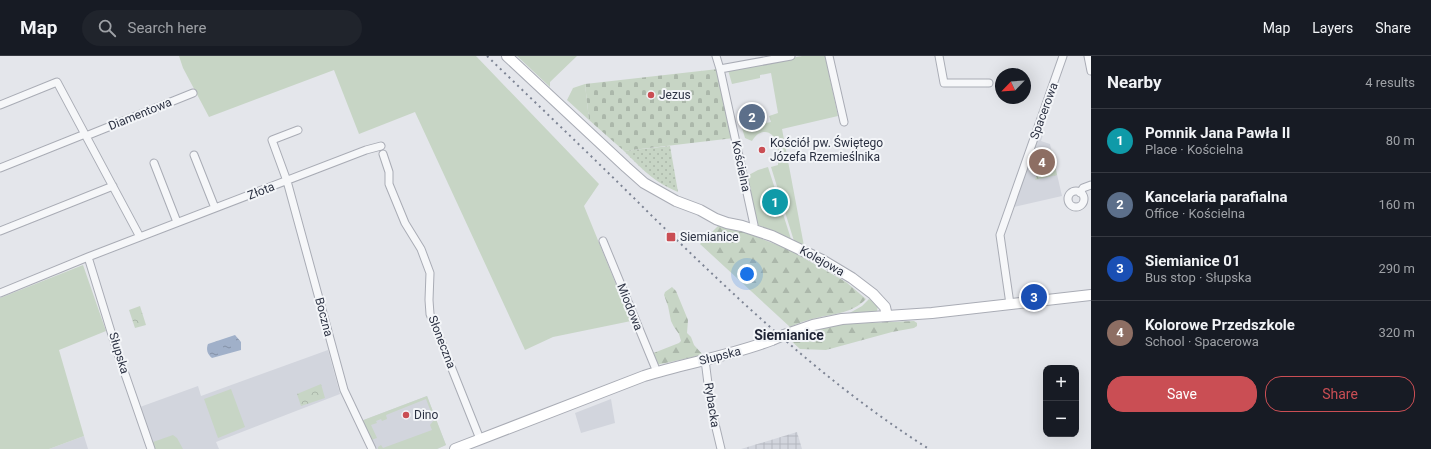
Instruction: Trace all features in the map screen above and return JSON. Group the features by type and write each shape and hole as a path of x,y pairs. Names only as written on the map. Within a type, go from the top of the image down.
{"main road":[{"name":"Kolejowa","path":"507,56 644,182 676,201 700,210 716,219 772,236 803,250 852,278 882,302 887,316"},
{"name":"Słupska","path":"454,449 657,372 738,352 809,326 834,320 938,313 1091,295"}],"street":[{"name":"Kościelna","path":"716,56 754,225 753,230"},
{"path":"720,69 791,56"},
{"path":"828,56 844,122"},
{"path":"939,56 944,83 989,83"},
{"name":"Spacerowa","path":"1010,304 1000,235 1062,56"},
{"path":"1088,56 1091,71"},
{"path":"0,105 57,82 140,237"},
{"name":"Diamentowa","path":"86,135 194,93"},
{"name":"Boczna","path":"298,130 272,140 287,181 344,390 372,449"},
{"path":"0,168 86,135"},
{"name":"Złota","path":"0,293 178,222 366,150 381,146"},
{"name":"Słoneczna","path":"383,154 389,172 389,184 405,223 421,249 430,273 430,314 480,439"},
{"path":"194,155 215,208"},
{"path":"154,163 178,222"},
{"path":"1080,193 1083,188 1091,185"},
{"path":"0,231 113,186"},
{"name":"Miodowa","path":"602,241 657,372"},
{"name":"Słupska","path":"88,257 112,329 116,348 151,449"},
{"name":"Rybacka","path":"706,360 711,407 721,449"}],"shaded area":[{"path":"1040,133 1043,135 1041,141 1050,144 1062,196 1014,207"},
{"path":"328,350 340,394 216,442 219,449 155,449 140,407 198,386 201,396"},
{"path":"427,396 446,445 437,449 377,449 361,421"},
{"path":"611,399 615,423 581,433 575,413"},
{"path":"797,432 802,449 741,449"},
{"path":"84,436 88,449 49,449"}],"green space":[{"path":"179,56 476,56 599,184 584,206 631,321 553,337 525,350 415,112 359,134 334,70 209,117 183,68"},
{"path":"517,56 577,56 550,82 550,87"},
{"path":"802,56 825,56 838,116 782,129 804,246 794,241 771,167 778,165 776,140 770,133 765,132 754,137 752,141 745,138 742,128 771,122 769,116 778,113 771,73 760,75 760,78 732,84 728,70"},
{"path":"718,69 734,138 624,151 589,120 585,84"},
{"path":"585,84 589,120 567,100 573,88"},
{"path":"670,146 678,192 655,179 624,151"},
{"path":"1046,149 1052,150 1057,175 1035,180"},
{"path":"768,167 791,239 758,225 756,221 745,177 758,170"},
{"path":"721,223 790,250 846,282 866,299 855,308 837,314 809,320 790,327 700,244"},
{"path":"83,265 106,331 59,350 84,436 49,449 0,449 0,298"},
{"path":"672,287 676,291 688,320 687,333 691,337 694,345 703,355 656,365 651,354 681,341 679,334 671,321 664,295 665,292"},
{"path":"873,298 878,306 875,313 846,315 862,306 869,299 871,300"},
{"path":"140,306 146,325 135,328 129,310"},
{"path":"914,321 917,323 917,326 914,328 892,332 826,350 800,349 789,339 807,332 844,324"},
{"path":"321,384 325,398 301,406 297,394"},
{"path":"231,389 245,427 218,438 204,399"},
{"path":"427,396 446,445 437,449 378,449 381,445 383,448 432,430 430,425 434,420 426,399 386,415 387,419 376,421 377,423 371,425 377,438 371,440 361,421"},
{"path":"173,435 177,438 183,449 155,449 153,442"}],"water":[{"path":"235,335 241,342 241,350 212,358 209,355 207,350 208,344"}],"railway":[{"path":"487,56 752,311 819,369 891,424 929,449"}],"place":[{"name":"Jezus","path":"651,95"},
{"name":"Kancelaria parafialna","path":"752,117"},
{"name":"Kościół pw. Świętego Józefa Rzemieślnika","path":"762,150"},
{"name":"Kolorowe Przedszkole","path":"1042,162"},
{"name":"Pomnik Jana Pawła II","path":"775,202"},
{"name":"Siemianice","path":"671,237"},
{"name":"Siemianice 01","path":"1034,297"},
{"name":"Dino","path":"406,415"}],"district":[{"name":"Siemianice","path":"789,335"}]}
